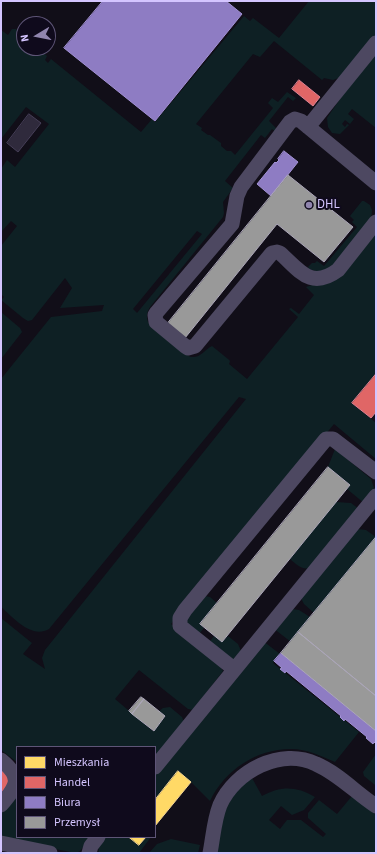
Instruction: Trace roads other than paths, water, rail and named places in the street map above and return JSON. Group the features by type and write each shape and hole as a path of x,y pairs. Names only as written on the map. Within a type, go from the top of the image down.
{"street":[{"path":"308,127 376,43"},
{"path":"376,183 298,119 290,122 241,187 237,196 232,224 157,312 155,315 156,322 188,348 195,346 272,253 280,253 307,277 323,279 338,270 376,222"},
{"path":"234,669 180,626 180,618 185,610 326,439 333,438 376,472"},
{"path":"156,766 376,496"},
{"path":"210,853 220,806 228,791 236,781 264,764 291,758 315,763 330,772 376,806"},
{"path":"1,760 9,766 15,777 15,786 13,791 1,805"},
{"path":"89,853 91,846 97,838"},
{"path":"1,843 50,853"}],"place":[{"name":"DHL","path":"309,205"}]}
